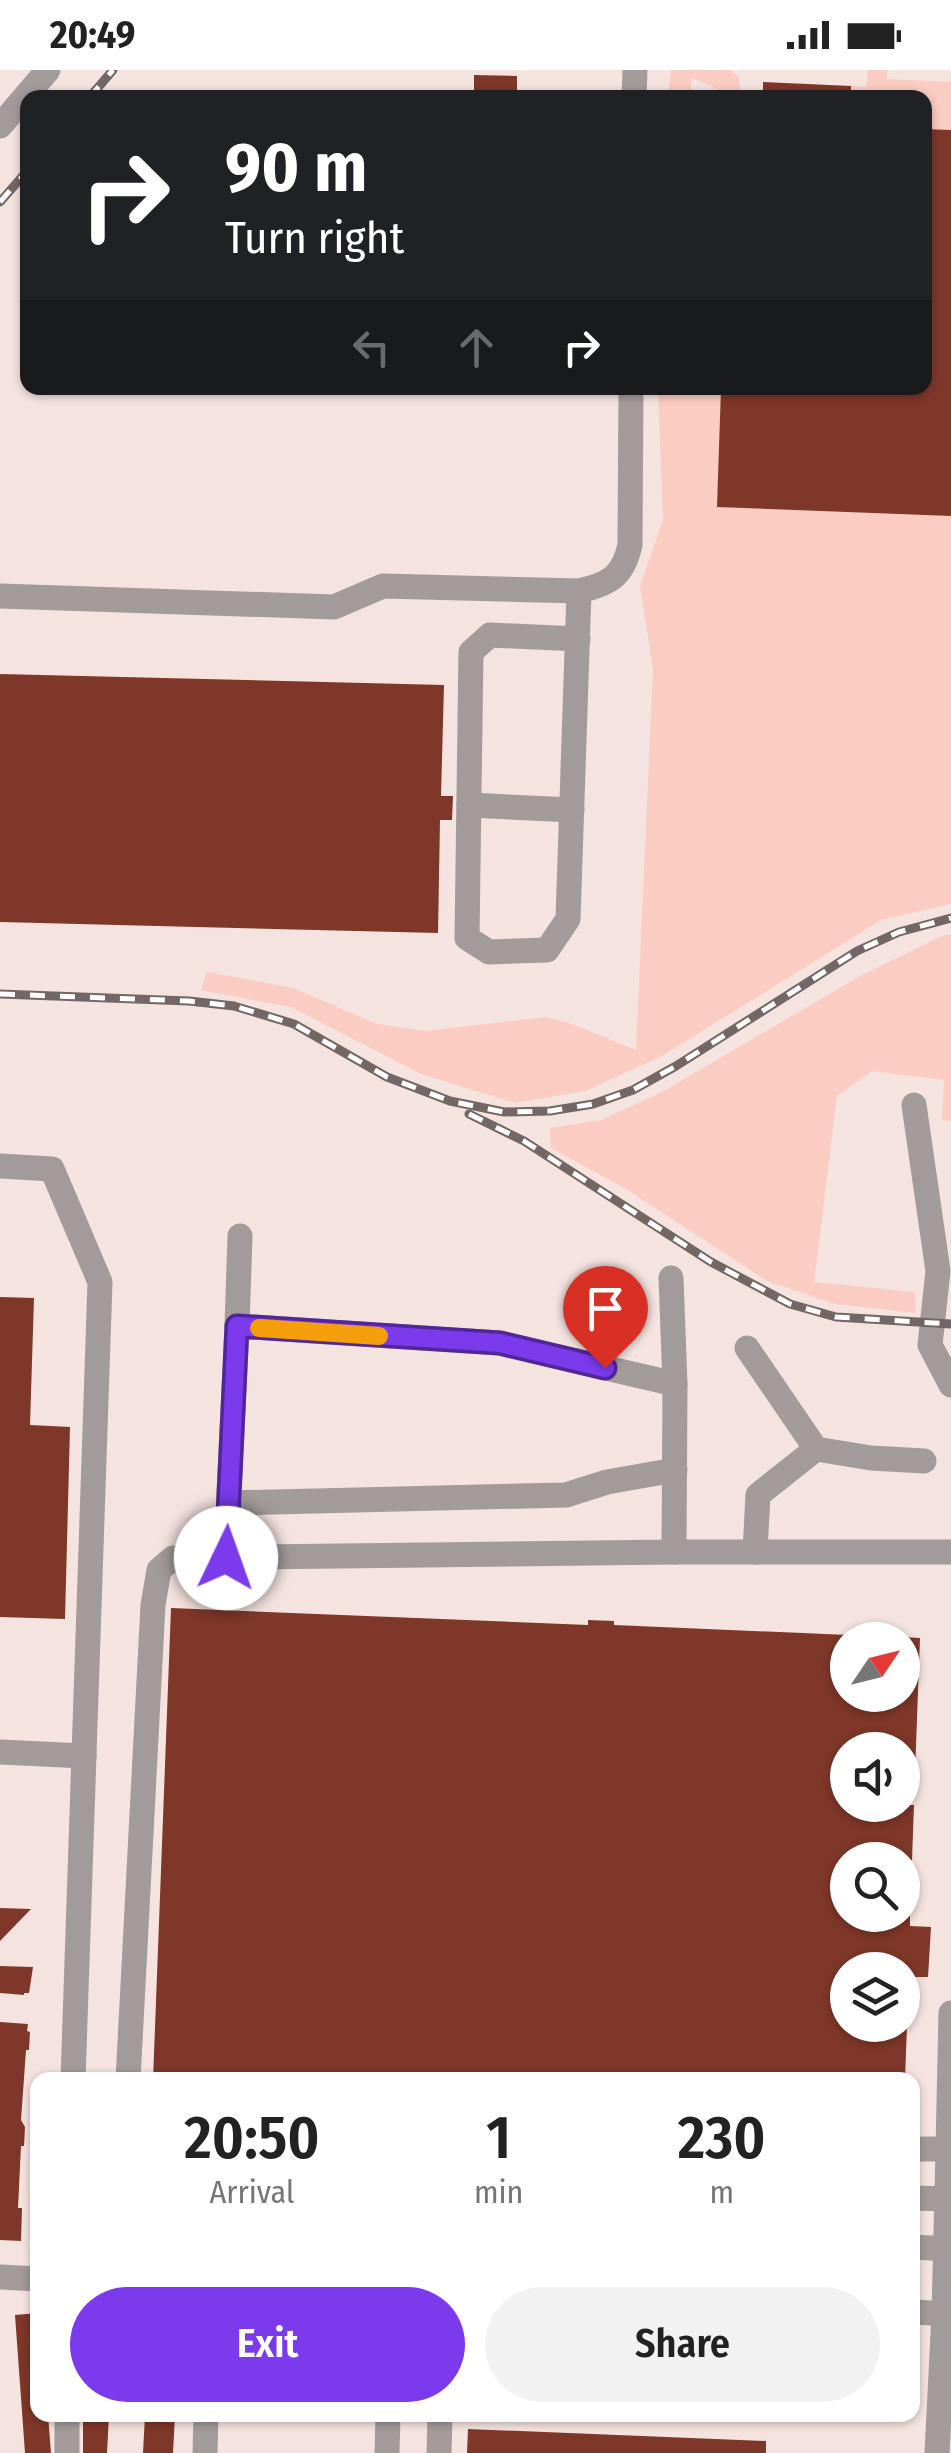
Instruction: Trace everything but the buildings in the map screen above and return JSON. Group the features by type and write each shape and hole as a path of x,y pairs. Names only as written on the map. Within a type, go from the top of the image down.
{"street":[{"path":"0,126 20,101"},
{"path":"0,596 334,607 384,586 580,591 596,588 619,574 630,545 631,395"},
{"path":"578,639 490,635 472,652 467,938 489,952 546,950 568,918 580,591"},
{"path":"469,805 572,810"},
{"path":"914,1105 944,1271 930,1346 951,1385"},
{"path":"0,1166 52,1170 100,1282 73,2072"},
{"path":"226,1558 240,1236"},
{"path":"671,1278 674,1552"},
{"path":"237,1326 500,1343 675,1384"},
{"path":"748,1348 816,1449 924,1462"},
{"path":"755,1552 758,1495 816,1449"},
{"path":"228,1503 566,1496 607,1482 675,1470"},
{"path":"128,2072 153,1606 159,1570 173,1558 951,1552"},
{"path":"0,1752 84,1756"},
{"path":"937,2453 948,2314 951,2013"},
{"path":"920,2150 949,2149"},
{"path":"920,2198 949,2198"},
{"path":"920,2247 948,2249"},
{"path":"0,2277 30,2279"},
{"path":"920,2312 948,2314"},
{"path":"67,2422 67,2453"},
{"path":"205,2453 206,2422"},
{"path":"386,2453 388,2422"},
{"path":"439,2453 440,2422"}],"shaded area":[{"path":"671,70 731,70 739,78 740,90 720,90 692,78 691,90 669,90"},
{"path":"868,70 887,70 887,79 951,82 951,130 932,129 932,90 847,90 847,86 866,87"},
{"path":"658,395 721,395 718,507 951,516 951,904 881,920 662,1056 585,1091 515,1103 421,1074 291,1007 201,990 207,972 293,988 377,1024 426,1031 547,1017 636,1050 653,669 640,586 663,520"},
{"path":"951,935 951,1121 942,1120 944,1080 872,1071 837,1096 814,1282 915,1292 916,1313 835,1304 767,1281 626,1189 551,1148 550,1128 601,1120 662,1092 862,975"}],"railway":[{"path":"96,90 113,70"},
{"path":"0,202 20,179"},
{"path":"0,994 234,1006 294,1024 387,1077 450,1101 504,1112 550,1111 593,1104 633,1090 857,951 899,932 951,918"},
{"path":"469,1114 524,1141 711,1262 790,1304 836,1317 951,1324"}],"slow traffic":[{"path":"259,1328 379,1336"}],"route":[{"path":"226,1558 237,1326 500,1343 605,1368"}]}
